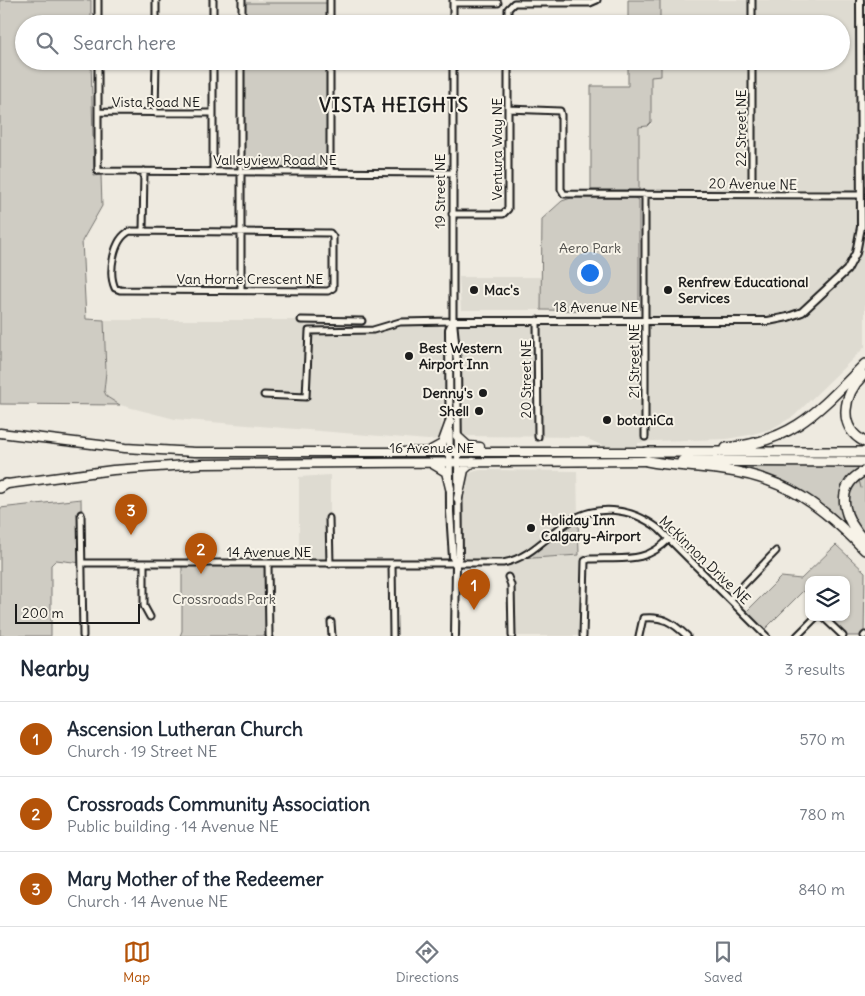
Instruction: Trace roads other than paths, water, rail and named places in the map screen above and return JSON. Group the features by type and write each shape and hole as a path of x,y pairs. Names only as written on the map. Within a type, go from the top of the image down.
{"highway":[{"path":"683,452 750,445 780,436 814,414 865,364"},
{"path":"865,372 852,387 845,410 849,427 865,442"},
{"path":"426,451 442,444 450,422"},
{"name":"16 Avenue NE","path":"0,433 125,448 195,452 534,451 865,462"},
{"path":"457,436 468,446 525,447 534,451"},
{"name":"16 Avenue NE","path":"2,485 106,470 177,465 474,462 647,456 683,452 865,452"},
{"path":"647,456 737,472 785,486 823,510 865,550"},
{"path":"429,462 446,472 450,488"},
{"path":"458,498 464,470 474,462"},
{"path":"865,471 857,476 849,486 844,505 851,525 865,541"}],"street":[{"path":"98,0 98,15"},
{"path":"156,0 156,15"},
{"path":"213,0 213,15"},
{"path":"242,0 242,15"},
{"path":"330,0 330,15"},
{"path":"508,15 508,9 514,3 590,3 597,0"},
{"path":"752,0 752,15"},
{"path":"453,15 453,2 498,3"},
{"path":"860,195 863,5"},
{"path":"98,70 98,112"},
{"path":"156,70 156,113"},
{"path":"213,70 213,171"},
{"path":"241,290 242,70"},
{"path":"330,70 330,172"},
{"name":"19 Street NE","path":"453,70 453,321 457,361 457,436 453,451"},
{"name":"Ventura Way NE","path":"452,214 506,213 508,70"},
{"name":"22 Street NE","path":"752,70 752,194"},
{"name":"20 Avenue NE","path":"508,109 560,111 561,189 564,194 860,195"},
{"name":"Vista Road NE","path":"98,112 213,113"},
{"name":"Valleyview Road NE","path":"98,112 98,171 452,173"},
{"path":"143,231 144,171"},
{"name":"21 Street NE","path":"645,194 645,437"},
{"name":"18 Avenue NE","path":"264,395 306,397 309,331 373,330 400,322 538,320 768,321 793,316 814,302 847,270 856,253 861,227 860,195"},
{"name":"Van Horne Crescent NE","path":"143,231 330,233 333,237 333,286 328,291 117,289 113,283 117,247 127,232 143,231"},
{"path":"301,320 362,320"},
{"name":"20 Street NE","path":"538,320 538,437"},
{"name":"19 Street NE","path":"453,321 449,329 450,422 453,451 450,488 453,558 456,564"},
{"name":"19 Street NE","path":"453,462 458,498 459,557 456,564 455,636"},
{"name":"McKinnon Drive NE","path":"456,564 503,563 516,560 529,553 572,520 586,513 623,511 648,521 766,636"},
{"path":"81,514 82,636"},
{"path":"330,518 330,564"},
{"path":"583,636 585,561 589,559 641,558 651,554 669,540"},
{"path":"730,599 776,551"},
{"name":"14 Avenue NE","path":"82,563 456,564"},
{"path":"144,563 144,606 150,617"},
{"path":"268,564 269,636"},
{"path":"392,564 393,636"},
{"path":"508,577 511,585 512,636"},
{"path":"639,636 640,624 643,618 656,617 674,624 687,636"},
{"path":"797,636 812,621"},
{"path":"827,621 843,636"},
{"path":"331,622 332,636"}],"waterway":[{"path":"859,480 861,488"}],"place":[{"name":"Mac's","path":"474,290"},
{"name":"Renfrew Educational Services","path":"668,290"},
{"name":"Best Western Airport Inn","path":"409,356"},
{"name":"Denny's","path":"483,393"},
{"name":"Shell","path":"479,411"},
{"name":"botaniCa","path":"607,420"},
{"name":"Holiday Inn Calgary-Airport","path":"531,528"},
{"name":"Mary Mother of the Redeemer","path":"131,535"},
{"name":"Crossroads Community Association","path":"201,574"},
{"name":"Ascension Lutheran Church","path":"474,610"}],"district":[{"name":"VISTA HEIGHTS","path":"394,105"}],"park label":[{"name":"Aero Park","path":"590,248"},
{"name":"Crossroads Park","path":"224,599"}]}
